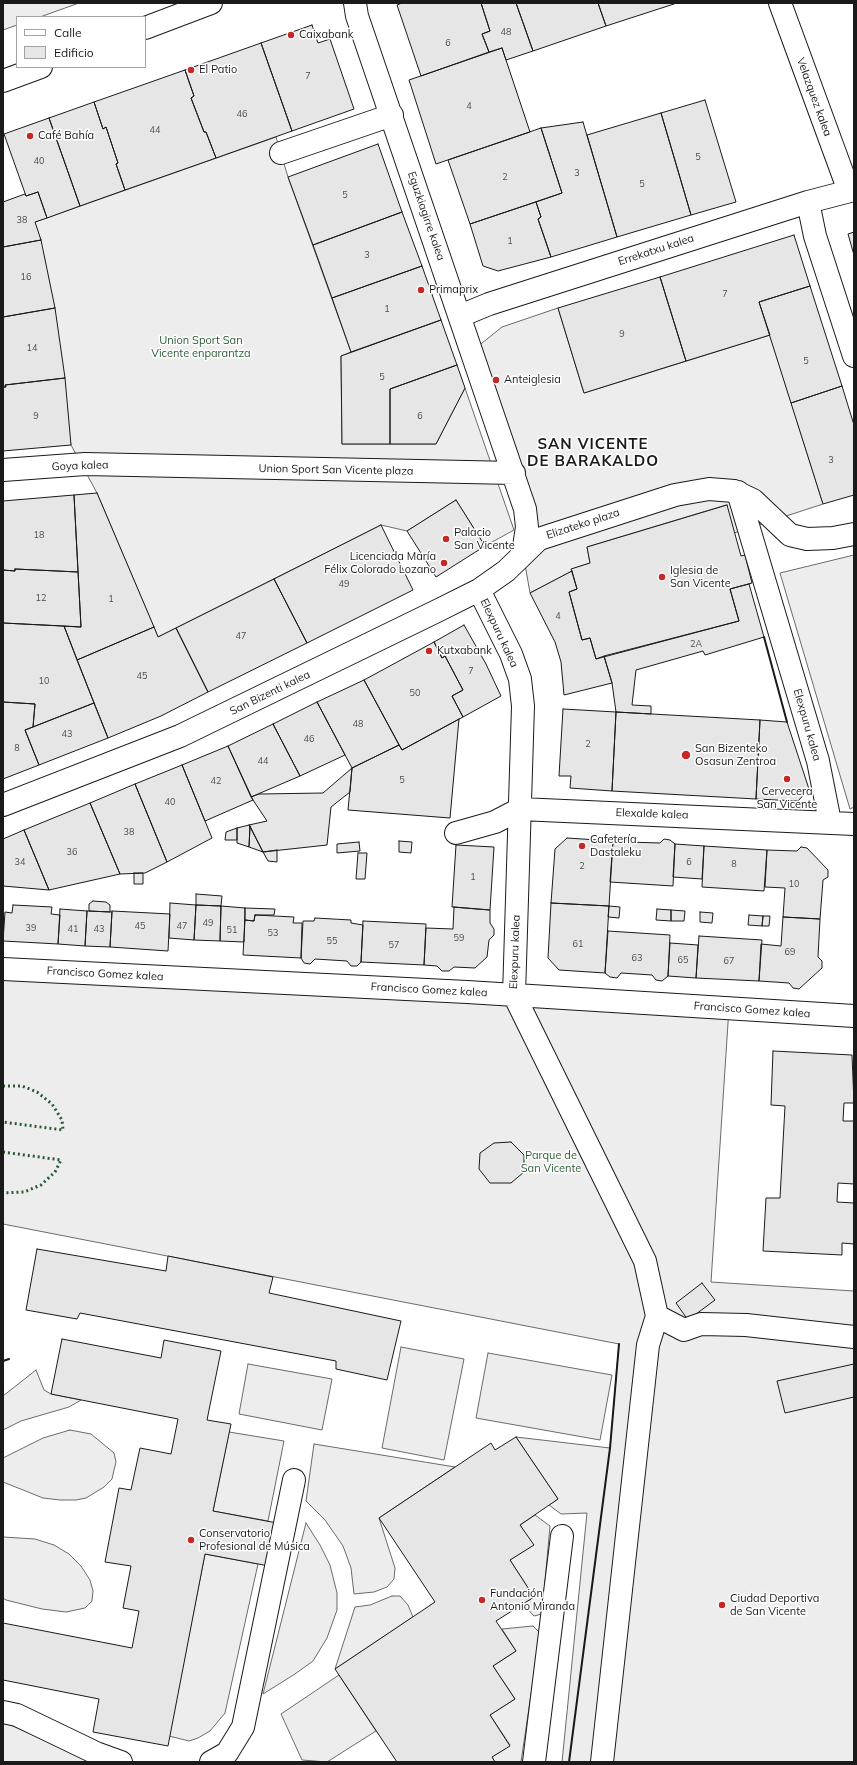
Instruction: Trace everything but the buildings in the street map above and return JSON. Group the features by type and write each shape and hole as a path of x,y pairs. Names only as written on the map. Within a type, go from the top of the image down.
{"street":[{"path":"146,28 211,3"},
{"name":"Eguzkiagirre kalea","path":"338,3 356,9 460,316"},
{"name":"Velazquez kalea","path":"780,3 851,191"},
{"path":"3,81 38,68"},
{"path":"281,153 392,115"},
{"name":"Errekatxu kalea","path":"460,316 489,304 808,202 851,191"},
{"path":"808,202 814,236 854,356"},
{"path":"460,316 514,473 526,515 526,541 523,553"},
{"name":"Goya kalea","path":"3,470 85,464 158,466"},
{"name":"Union Sport San Vicente plaza","path":"158,466 514,473"},
{"name":"Elizateko plaza","path":"523,553 539,539 675,495 709,489 734,490 753,500 790,535 808,539 833,538 854,534"},
{"name":"Elexpuru kalea","path":"738,492 818,760 830,822"},
{"name":"San Bizenti kalea","path":"3,805 180,736 479,590 506,571 523,553"},
{"name":"Elexpuru kalea","path":"479,590 505,642 520,679 524,706 514,995 645,1261 657,1316"},
{"path":"456,833 495,822 520,808"},
{"name":"Elexalde kalea","path":"520,808 854,824"},
{"name":"Francisco Gomez kalea","path":"3,969 514,995 854,1016"},
{"path":"602,1762 648,1345 657,1316 684,1330 701,1324 746,1325 854,1337"},
{"path":"223,1759 243,1727 294,1480"},
{"path":"534,1762 562,1536"},
{"path":"3,1712 17,1715 96,1753 121,1762"}],"shaded area":[{"path":"3,3 79,3 43,16 16,16 16,25 3,30"},
{"name":"Union Sport San Vicente enparantza","path":"276,137 288,177 351,352 341,356 342,444 436,444 465,388 514,530 485,546 456,500 407,531 381,525 158,637 97,493 71,445 35,222"},
{"path":"558,308 584,393 770,335 823,504 734,533 726,505 587,547 590,563 572,569 572,571 530,593 523,553 526,541 472,351 502,327"},
{"path":"854,555 854,807 850,809 780,573"},
{"name":"Parque de San Vicente","path":"3,969 729,1008 711,1282 854,1291 854,1762 562,1762 587,1513 561,1514 549,1505 558,1499 516,1437 610,1448 619,1344 3,1224"},
{"path":"401,1347 464,1359 444,1460 382,1448"},
{"path":"488,1353 612,1375 600,1440 476,1418"},
{"path":"248,1364 332,1379 322,1430 239,1414"},
{"path":"36,1370 44,1390 51,1394 81,1400 69,1407 21,1421 3,1430 3,1396"},
{"path":"70,1430 91,1434 114,1453 116,1462 112,1479 104,1487 86,1498 76,1500 60,1500 43,1498 3,1482 3,1458 43,1438"},
{"path":"229,1432 284,1441 268,1521 213,1511"},
{"path":"314,1444 455,1467 379,1518 395,1568 394,1579 387,1587 374,1592 354,1594 351,1568 343,1546 325,1520 306,1501"},
{"path":"535,1515 550,1526 542,1614 534,1616 523,1604 534,1597 510,1560 533,1545 520,1525"},
{"path":"306,1523 320,1545 330,1565 337,1593 337,1610 327,1638 313,1661 263,1694"},
{"path":"3,1537 35,1539 54,1545 69,1554 81,1566 90,1580 93,1591 92,1601 85,1608 66,1612 42,1609 3,1598"},
{"path":"205,1554 258,1564 225,1713 210,1731 189,1741 169,1736"},
{"path":"392,1596 400,1596 408,1605 413,1617 335,1669 355,1607 370,1605"},
{"path":"533,1626 540,1633 521,1762 495,1762 492,1757 510,1745 490,1715 515,1699 493,1666 516,1651 502,1629"},
{"path":"339,1675 376,1731 327,1762 302,1760 281,1714"},
{"path":"3,1723 6,1723 93,1762 3,1762"}],"hedge":[{"path":"3,1086 22,1086 37,1092 52,1104 62,1120 63,1130 3,1122"},
{"path":"3,1152 61,1160 55,1172 41,1185 24,1192 3,1193"}],"wall":[{"path":"764,637 787,722"},
{"path":"569,1762 610,1448 619,1344"},
{"path":"3,1361 9,1359"}],"place":[{"name":"Caixabank","path":"291,35"},
{"name":"El Patio","path":"191,70"},
{"name":"Café Bahía","path":"30,136"},
{"name":"Primaprix","path":"421,290"},
{"name":"Anteiglesia","path":"496,380"},
{"name":"Palacio San Vicente","path":"446,539"},
{"name":"Licenciada María Félix Colorado Lozano","path":"444,563"},
{"name":"Iglesia de San Vicente","path":"662,577"},
{"name":"Kutxabank","path":"429,651"},
{"name":"San Bizenteko Osasun Zentroa","path":"686,755"},
{"name":"Cervecera San Vicente","path":"787,779"},
{"name":"Cafetería Dastaleku","path":"582,846"},
{"name":"Conservatorio Profesional de Música","path":"191,1540"},
{"name":"Fundación Antonio Miranda","path":"482,1600"},
{"name":"Ciudad Deportiva de San Vicente","path":"722,1605"}],"district":[{"name":"SAN VICENTE DE BARAKALDO","path":"593,452"}]}
